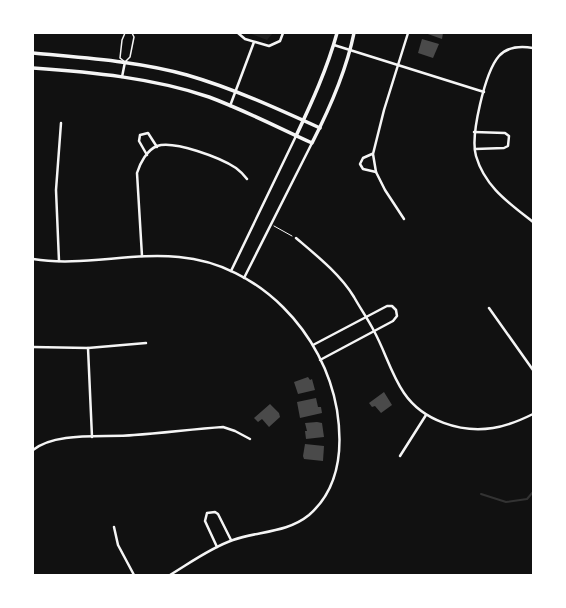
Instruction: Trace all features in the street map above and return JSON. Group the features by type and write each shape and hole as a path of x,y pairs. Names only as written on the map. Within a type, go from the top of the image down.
{"street":[{"path":"238,33 245,39 269,46 275,45 280,41 283,33"},
{"path":"231,271 304,120 325,72 337,33"},
{"path":"244,278 331,105 350,50 354,33"},
{"path":"404,219 385,190 376,172 373,154 408,33"},
{"path":"230,106 254,42"},
{"path":"334,45 484,92"},
{"path":"533,48 511,48 499,56 493,67 484,92 474,132 476,156 485,178 498,195 533,222"},
{"path":"33,53 125,62 186,75 236,92 320,128"},
{"path":"122,77 125,62"},
{"path":"33,68 99,73 200,95 230,106 312,143"},
{"path":"59,261 56,190 61,123"},
{"path":"474,132 505,133 509,136 508,146 504,148 475,149"},
{"path":"147,155 139,141 140,135 148,133 157,146"},
{"path":"142,256 137,173 140,164 157,146 175,145 207,155 236,168 247,179"},
{"path":"373,154 363,158 360,164 363,170 376,172"},
{"path":"296,238 338,278 353,295 374,331 392,373 405,395 426,415 450,425 468,429 493,428 533,414"},
{"path":"33,259 59,261 142,256 180,257 205,262 231,271 244,278 274,299 301,326 313,345 331,384 338,420 339,456 332,484 326,497 317,507 295,524 280,530 242,536 231,540 170,575"},
{"path":"313,345 387,306 392,306 396,310 397,316 393,321 320,360"},
{"path":"489,308 533,370"},
{"path":"33,347 88,348 146,343"},
{"path":"88,348 92,437"},
{"path":"400,456 426,415"},
{"path":"33,450 48,442 92,437 133,436 223,427 235,431 250,439"},
{"path":"217,547 205,521 207,513 215,512 218,514 231,540"},
{"path":"114,527 118,545 134,575"}],"lane":[{"path":"125,33 122,40 120,58 125,62 130,57 134,37 132,33"}],"path":[{"path":"271,224 296,238"}],"shaded area":[{"path":"249,33 273,33 267,40"}],"building":[{"path":"425,33 443,33 442,39"},
{"path":"422,39 439,44 433,58 418,53"},
{"path":"308,377 310,380 312,379 315,390 298,394 294,382"},
{"path":"384,392 392,405 381,413 375,406 372,407 369,403"},
{"path":"316,398 318,407 321,407 322,413 300,418 297,402"},
{"path":"270,404 279,413 280,417 269,427 262,419 258,422 254,418"},
{"path":"305,423 322,423 324,437 306,439 305,431 307,431"},
{"path":"305,444 324,446 323,461 304,459"}],"waterway":[{"path":"481,494 506,502 527,499 533,492"}]}
